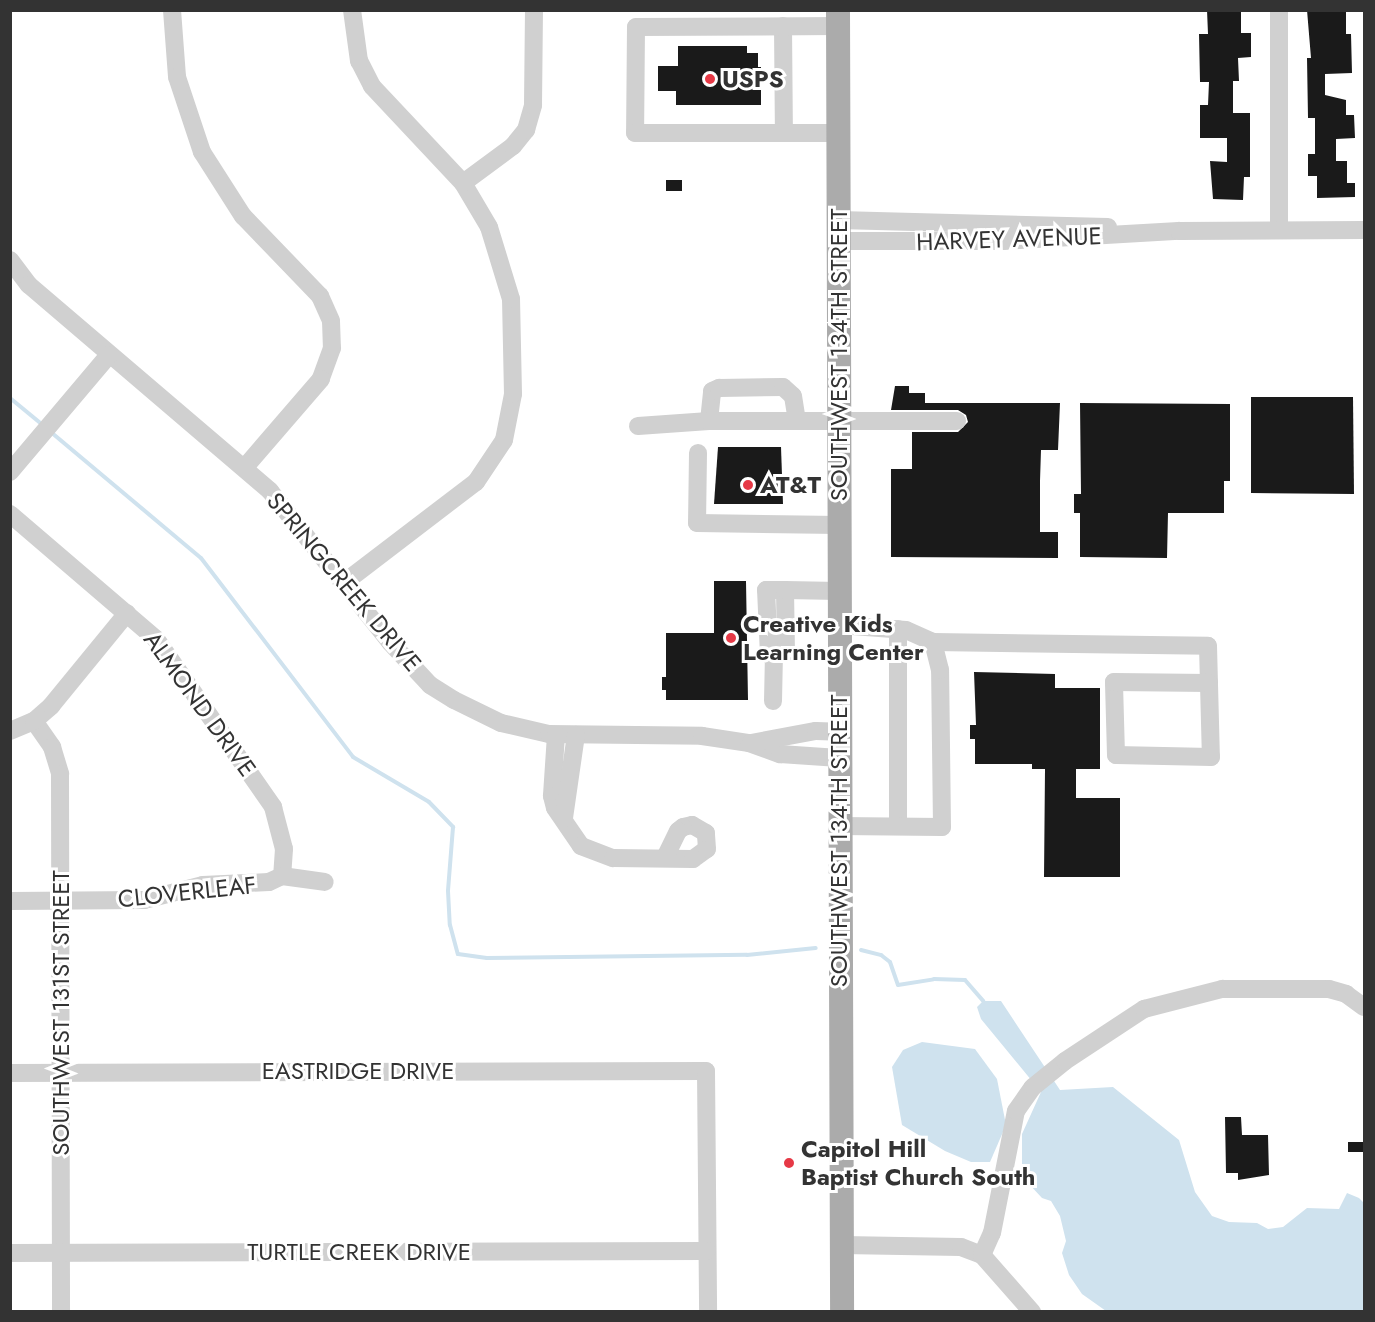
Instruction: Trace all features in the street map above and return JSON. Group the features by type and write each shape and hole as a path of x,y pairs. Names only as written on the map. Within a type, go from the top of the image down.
{"main road":[{"name":"SOUTHWEST 134TH STREET","path":"838,18 842,1311"}],"street":[{"path":"172,10 177,77 192,130 206,159 243,216 320,296 331,321 332,348 321,379 245,467"},
{"path":"345,582 476,482 498,453 509,425 513,394 511,299 489,227 463,183 372,86 359,61 352,10"},
{"path":"463,183 513,146 526,130 533,105 534,10"},
{"path":"1279,10 1279,230"},
{"path":"838,18 783,26 636,27 635,133 839,133"},
{"path":"783,26 784,133"},
{"name":"HARVEY AVENUE","path":"839,231 1061,224 1179,231 1365,230"},
{"name":"SPRINGCREEK DRIVE","path":"10,260 28,285 245,467 285,506 390,642 430,685 501,723 556,735 702,736 749,743 780,754 839,758"},
{"path":"10,472 109,355"},
{"path":"709,421 712,391 719,388 783,387 793,396 797,420"},
{"path":"638,426 709,421 957,422"},
{"path":"698,453 698,522 839,525"},
{"name":"ALMOND DRIVE","path":"10,514 156,639 273,807 284,842 282,876"},
{"path":"774,701 774,656 766,652 765,591 839,591"},
{"path":"10,731 34,722 51,706 126,613"},
{"path":"839,625 898,629 933,642 1208,646 1209,683 1211,757 1116,755 1114,682 1209,683"},
{"path":"898,629 898,826"},
{"path":"839,826 942,827 940,670 933,642"},
{"name":"SOUTHWEST 131ST STREET","path":"34,722 52,747 60,774 61,1311"},
{"name":"SPRINGCREEK DRIVE","path":"749,743 816,731 839,732"},
{"path":"556,735 550,780 555,808 581,846 594,854 635,860 665,858"},
{"path":"564,818 576,735"},
{"name":"CLOVERLEAF","path":"10,901 144,900 203,885 269,882 282,876 325,882"},
{"path":"982,1255 992,1233 1012,1120 1033,1087 1050,1072 1144,1010 1185,996 1222,989 1329,988 1360,999"},
{"name":"EASTRIDGE DRIVE","path":"10,1073 706,1071 707,1251"},
{"path":"842,1245 943,1244 982,1255 1032,1311"},
{"path":"707,1251 708,1311"},
{"name":"TURTLE CREEK DRIVE","path":"10,1253 707,1251"}],"water":[{"path":"983,1001 1001,1001 1060,1090 1113,1087 1179,1140 1195,1192 1212,1216 1229,1222 1257,1223 1268,1229 1283,1227 1307,1208 1339,1209 1347,1193 1359,1198 1364,1203 1364,1311 1106,1311 1082,1294 1069,1275 1062,1253 1066,1241 1060,1216 1051,1201 1042,1198 1028,1183 1022,1167 1022,1134 1041,1092 981,1019 977,1007"},
{"path":"922,1042 975,1049 997,1079 1006,1125 990,1162 971,1162 945,1151 902,1125 892,1067 903,1050"}],"building":[{"path":"1207,10 1241,10 1241,33 1251,33 1251,57 1238,58 1239,81 1233,81 1233,113 1250,113 1250,177 1244,177 1243,200 1213,199 1210,161 1227,162 1227,138 1200,138 1200,105 1208,105 1209,82 1200,82 1199,34 1208,34"},
{"path":"1307,10 1346,10 1346,34 1351,34 1352,73 1325,74 1325,95 1346,100 1346,115 1354,115 1355,138 1336,139 1336,161 1347,161 1347,183 1355,183 1355,197 1317,198 1317,176 1308,176 1308,154 1315,154 1315,118 1308,118 1307,58 1311,58"},
{"name":"USPS","path":"678,46 747,46 747,53 758,53 758,67 761,67 761,105 676,105 676,91 658,91 658,66 678,66"},
{"path":"666,180 682,180 682,191 666,191"},
{"path":"895,386 909,386 909,393 925,393 925,403 1060,403 1058,450 1041,450 1040,481 1040,532 1058,532 1058,558 891,557 891,469 912,469 912,432 958,432 968,422 966,415 958,410 891,410"},
{"path":"1251,397 1353,397 1354,494 1251,493"},
{"path":"1080,403 1230,404 1230,481 1224,481 1224,513 1168,513 1167,558 1080,557 1080,513 1074,513 1074,494 1081,494"},
{"name":"AT&T","path":"718,447 781,447 783,504 714,504"},
{"name":"Creative Kids Learning Center","path":"714,581 746,581 748,700 666,700 666,690 662,690 662,677 666,677 666,633 714,633"},
{"path":"974,672 1055,674 1055,688 1100,688 1100,769 1076,769 1076,798 1120,798 1120,877 1044,877 1045,769 1032,769 1032,764 975,764 975,739 970,739 970,725 976,725"},
{"path":"1225,1117 1241,1117 1242,1135 1268,1135 1269,1175 1238,1180 1238,1173 1226,1173"},
{"path":"1348,1142 1365,1142 1365,1152 1348,1152"}],"waterway":[{"path":"10,398 44,426"},
{"path":"52,433 201,558 353,757 429,802 453,827 448,891 450,925 458,954 487,958 747,955 816,948"},
{"path":"861,950 881,955 890,962 898,985 934,979 965,980 983,1001"}],"place":[{"name":"USPS","path":"710,79"},
{"name":"AT&T","path":"748,485"},
{"name":"Creative Kids Learning Center","path":"731,638"},
{"name":"Capitol Hill Baptist Church South","path":"789,1163"}]}
